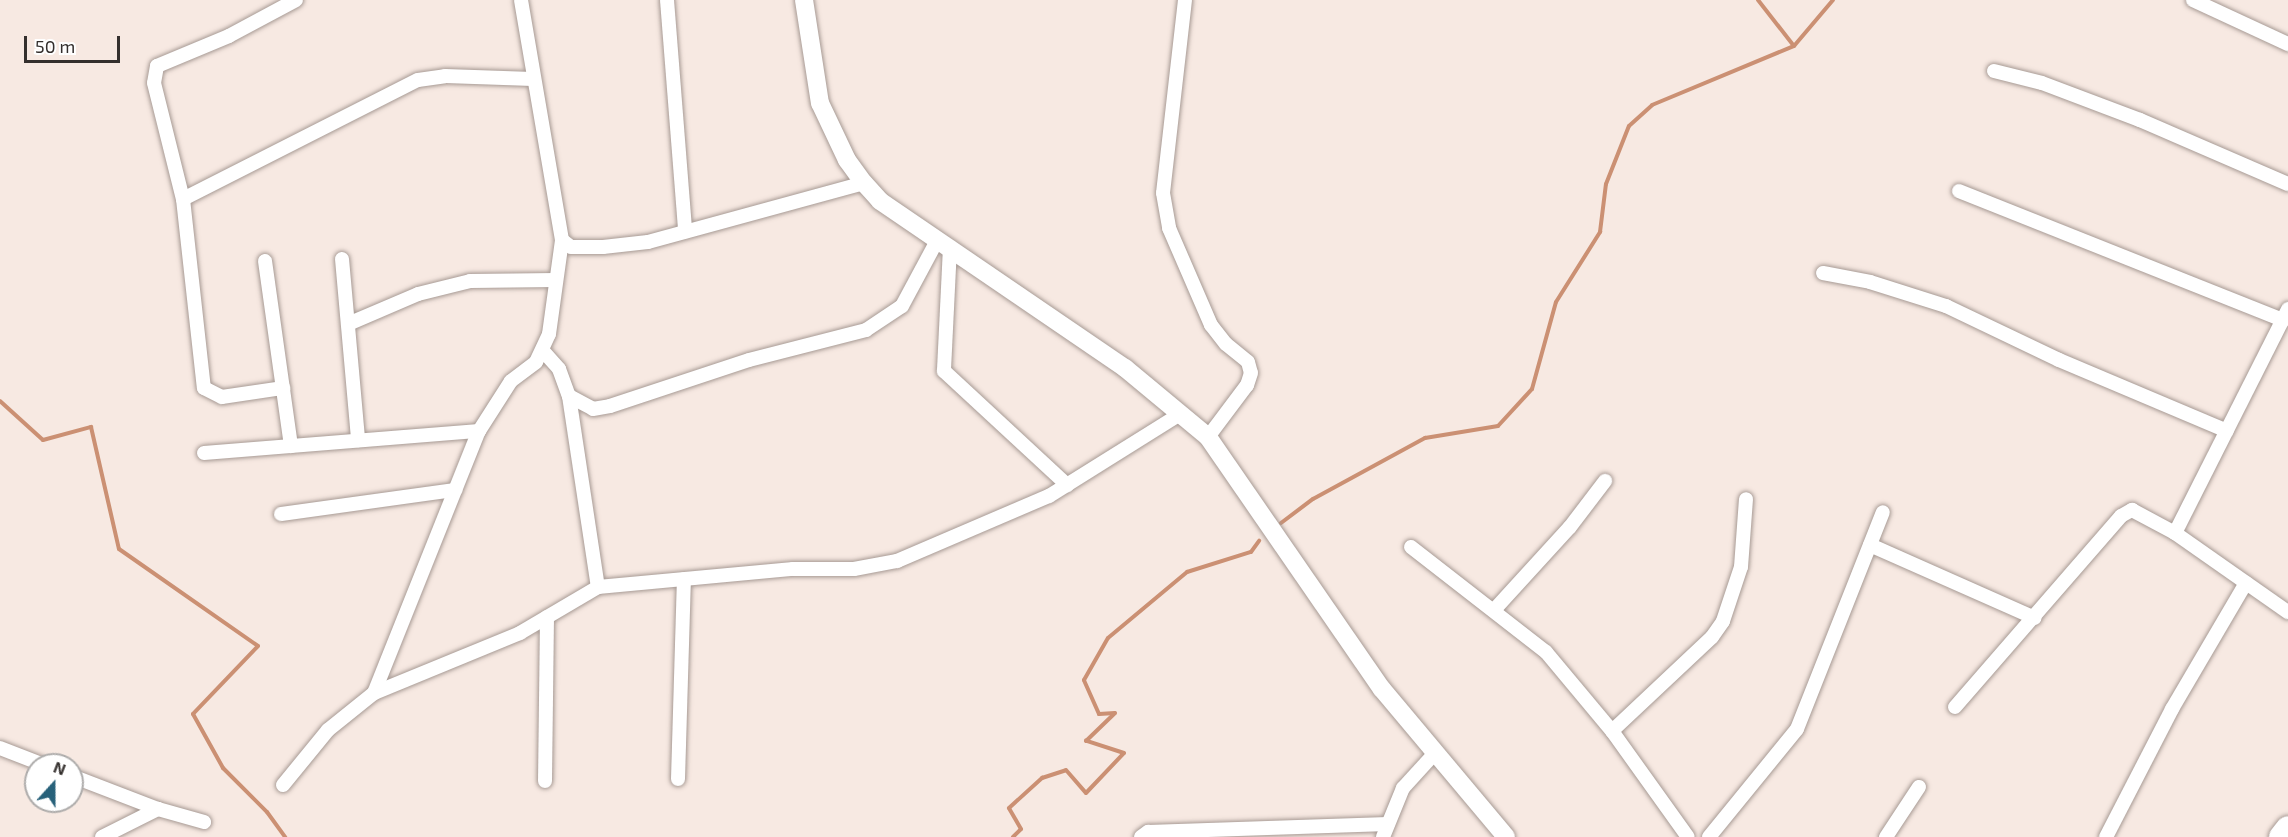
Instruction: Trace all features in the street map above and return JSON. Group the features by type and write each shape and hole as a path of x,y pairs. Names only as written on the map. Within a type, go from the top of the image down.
{"highway":[{"path":"2282,837 2288,828"}],"street":[{"path":"283,388 222,397 204,388 183,199 154,83 157,66 229,36 296,0"},
{"path":"374,693 479,431 511,381 543,351 562,240 521,0"},
{"path":"667,0 685,231"},
{"path":"804,0 820,103 847,160 864,183 880,201 1125,368 1208,437 1382,689 1506,837"},
{"path":"1185,0 1163,193 1167,216 1211,325 1226,344 1248,362 1251,373 1247,385 1208,437"},
{"path":"2193,0 2288,44"},
{"path":"1994,71 2042,83 2140,120 2288,184"},
{"path":"183,199 418,80 445,76 533,79"},
{"path":"562,240 571,247 603,248 648,242 864,183"},
{"path":"1959,191 2285,315 2175,533"},
{"path":"569,396 593,409 610,406 749,360 866,330 902,306 944,243"},
{"path":"944,243 944,370 1067,485"},
{"path":"342,259 358,440"},
{"path":"265,261 291,446"},
{"path":"1823,273 1870,282 1946,306 2059,360 2227,431"},
{"path":"348,324 418,294 470,281 556,280"},
{"path":"543,351 559,369 569,396 598,587"},
{"path":"283,785 328,730 374,693 520,633 598,587 878,566 1050,496 1180,414"},
{"path":"204,453 479,431"},
{"path":"1495,609 1570,527 1605,480"},
{"path":"281,514 455,490"},
{"path":"1612,731 1712,637 1723,621 1741,567 1746,499"},
{"path":"1955,707 2035,618 2121,516 2132,510 2141,512 2175,533 2288,612"},
{"path":"1709,837 1797,729 1883,512"},
{"path":"1870,545 2035,618"},
{"path":"1411,548 1495,609 1546,652 1612,731 1688,837"},
{"path":"678,779 684,579"},
{"path":"2106,837 2172,709 2246,583"},
{"path":"545,781 547,617"},
{"path":"0,748 24,757"},
{"path":"1141,837 1148,832 1210,835 1386,831 1403,788 1435,753"},
{"path":"84,781 158,809 204,822"},
{"path":"1887,837 1919,787"},
{"path":"102,837 158,809"}],"waterway":[{"path":"1758,0 1794,46"},
{"path":"1281,523 1313,499 1425,438 1498,426 1532,389 1556,302 1600,232 1606,184 1629,126 1652,105 1794,46 1833,0"},
{"path":"0,401 43,440 91,427 119,549 258,646 193,714 223,768 267,812 285,837"},
{"path":"1013,837 1021,829 1009,808 1042,778 1066,770 1086,793 1124,753 1086,741 1115,713 1099,714 1084,680 1108,638 1187,572 1251,552 1259,541"}]}
